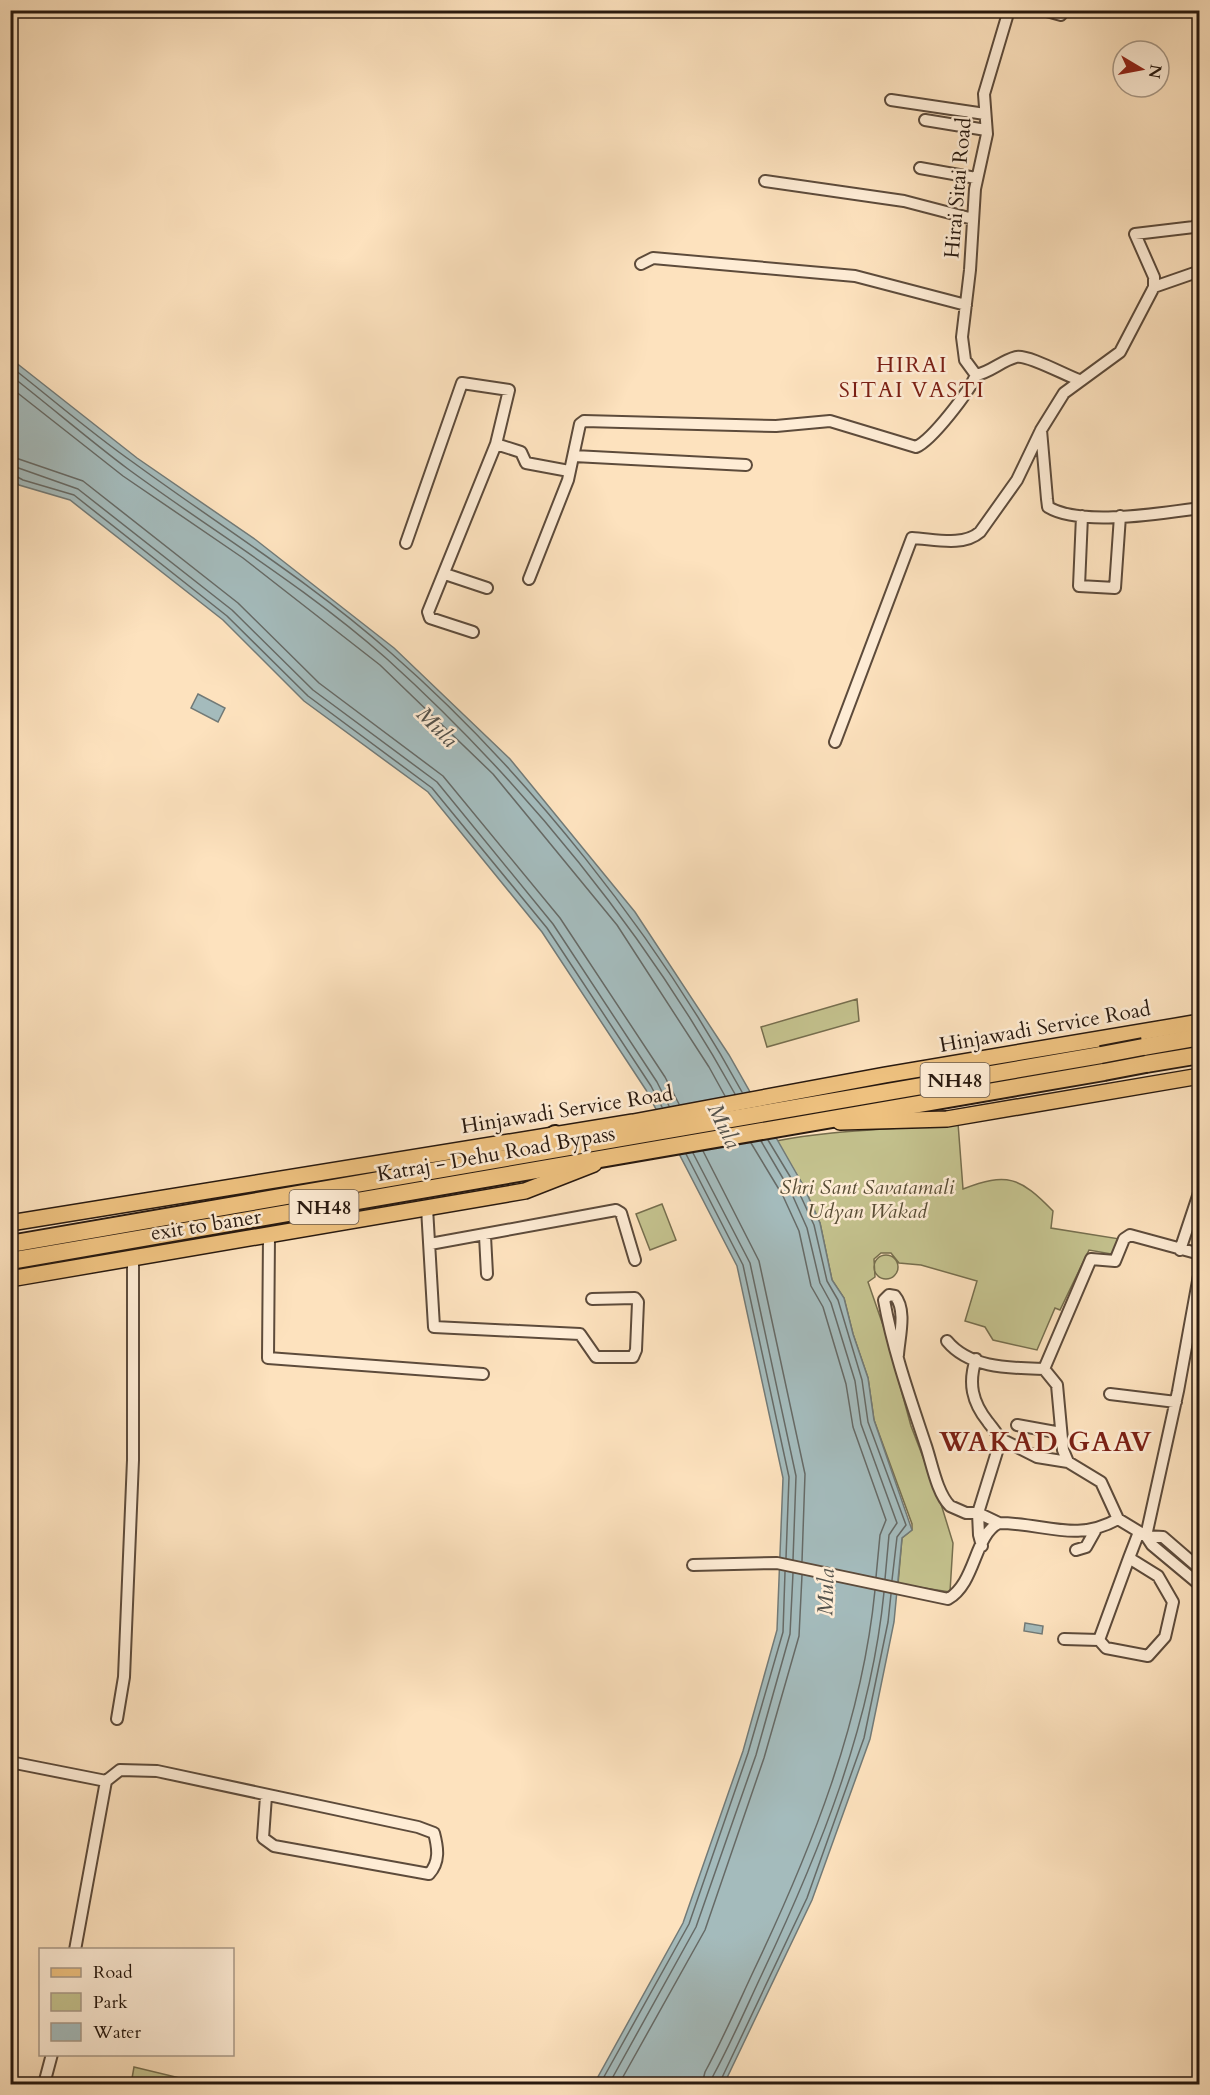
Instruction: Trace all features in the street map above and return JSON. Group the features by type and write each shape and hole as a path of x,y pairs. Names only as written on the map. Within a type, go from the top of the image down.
{"highway":[{"name":"NH48","path":"808,1098 1101,1055 1200,1038"},
{"name":"NH48","path":"815,1122 1200,1055"},
{"name":"Katraj - Dehu Road Bypass","path":"10,1244 529,1154 634,1128 808,1098"},
{"name":"Katraj - Dehu Road Bypass","path":"10,1261 815,1122"},
{"path":"529,1154 555,1134"}],"main road":[{"name":"Hinjawadi Service Road","path":"808,1098 885,1075 1200,1022"},
{"path":"1125,1035 1125,1089"},
{"path":"1109,1038 1125,1089"},
{"path":"815,1122 879,1123 947,1119 1200,1076"},
{"name":"Hinjawadi Service Road","path":"10,1222 555,1134 634,1128"},
{"name":"exit to baner","path":"10,1279 525,1191 617,1156"}],"street":[{"name":"Hirai Sitai Road","path":"974,373 965,360 962,337 976,178 986,130 984,94 1009,10"},
{"path":"1043,10 1061,15 1062,10"},
{"path":"891,100 985,114"},
{"path":"925,120 986,130"},
{"path":"920,168 976,178"},
{"path":"765,181 904,201 973,219"},
{"path":"835,742 912,538 960,541 974,537 993,515 1017,480 1041,430 1064,393 1120,352 1154,287 1154,277 1136,234 1198,227"},
{"path":"640,264 653,258 855,276 966,305"},
{"path":"1154,287 1200,271"},
{"path":"529,579 574,456 580,424 588,419 776,426 830,421 916,447 928,439 971,387 974,373 987,373 1016,357 1027,357 1079,380"},
{"path":"406,543 462,382 509,390 496,444 428,616 473,632"},
{"path":"1041,430 1048,507 1055,511 1082,516 1143,516 1200,508"},
{"path":"496,444 522,452 526,463 569,471"},
{"path":"574,456 746,465"},
{"path":"1082,516 1079,586 1115,588 1120,516"},
{"path":"445,574 487,588"},
{"path":"1180,1250 1200,1190"},
{"path":"427,1208 433,1324 438,1329 580,1334 596,1357 633,1357 636,1350 638,1302 635,1298 592,1299"},
{"path":"430,1244 485,1236 616,1210 621,1213 635,1260"},
{"path":"1044,1369 1090,1261 1115,1262 1124,1239 1130,1235 1200,1254"},
{"path":"269,1236 268,1358 483,1374"},
{"path":"485,1236 488,1274"},
{"path":"117,1719 124,1677 132,1483 133,1258"},
{"path":"1099,1640 1129,1558 1142,1534 1176,1402 1200,1270"},
{"path":"947,1341 958,1351 996,1367 1044,1369 1057,1385 1060,1433 1068,1462"},
{"path":"898,1355 910,1400 946,1503 966,1513 978,1513 999,1523 1056,1530 1095,1531 1118,1519"},
{"path":"976,1359 970,1381 971,1388 983,1415 999,1438 1037,1457 1068,1462 1101,1482 1118,1519 1142,1534 1200,1585"},
{"path":"1110,1394 1176,1402"},
{"path":"1017,1425 1060,1433"},
{"path":"982,1546 978,1513 988,1485 999,1438"},
{"path":"693,1565 777,1563 942,1599 954,1596 964,1584 982,1546 994,1526 999,1523"},
{"path":"1076,1550 1086,1547 1095,1531"},
{"path":"1142,1534 1162,1537 1200,1569"},
{"path":"1064,1640 1099,1640 1106,1648 1148,1656 1165,1637 1173,1602 1158,1576 1129,1558"},
{"path":"10,1762 106,1781"},
{"path":"75,1948 106,1781 120,1770 157,1771 418,1827 434,1833 438,1848 435,1867 429,1874 274,1846 263,1838 266,1796"},
{"path":"44,2085 52,2056"}],"green space":[{"path":"857,999 859,1021 767,1047 761,1027"},
{"name":"Shri Sant Savatamali Udyan Wakad","path":"958,1123 963,1189 991,1180 1012,1181 1031,1191 1053,1211 1051,1228 1120,1239 1117,1255 1089,1250 1060,1310 1055,1308 1037,1350 993,1340 985,1327 965,1321 977,1281 921,1265 899,1263 891,1253 881,1253 874,1259 875,1277 868,1282 885,1331 911,1426 941,1504 953,1543 950,1592 898,1584 902,1538 912,1530 912,1524 874,1420 868,1378 844,1298 832,1280 820,1223 803,1185 776,1141 821,1134"},
{"path":"662,1204 676,1240 650,1250 636,1214"},
{"path":"886,1255 894,1259 898,1267 894,1275 886,1279 878,1275 874,1267 878,1259"},
{"path":"134,2067 184,2079 182,2084 131,2084"}],"water":[{"name":"Mula","path":"10,358 137,458 256,540 394,648 510,759 635,912 729,1055 803,1185 820,1223 832,1280 844,1298 868,1378 874,1420 912,1530 902,1538 894,1622 870,1739 812,1900 724,2084 594,2084 683,1923 743,1751 777,1630 783,1478 737,1266 646,1090 542,932 428,792 304,701 223,620 70,500 19,485 11,477"},
{"path":"198,694 225,708 218,722 191,708"},
{"path":"1025,1623 1043,1626 1042,1634 1024,1631"}],"district":[{"name":"HIRAI SITAI VASTI","path":"912,378"},
{"name":"WAKAD GAAV","path":"1046,1442"}]}
